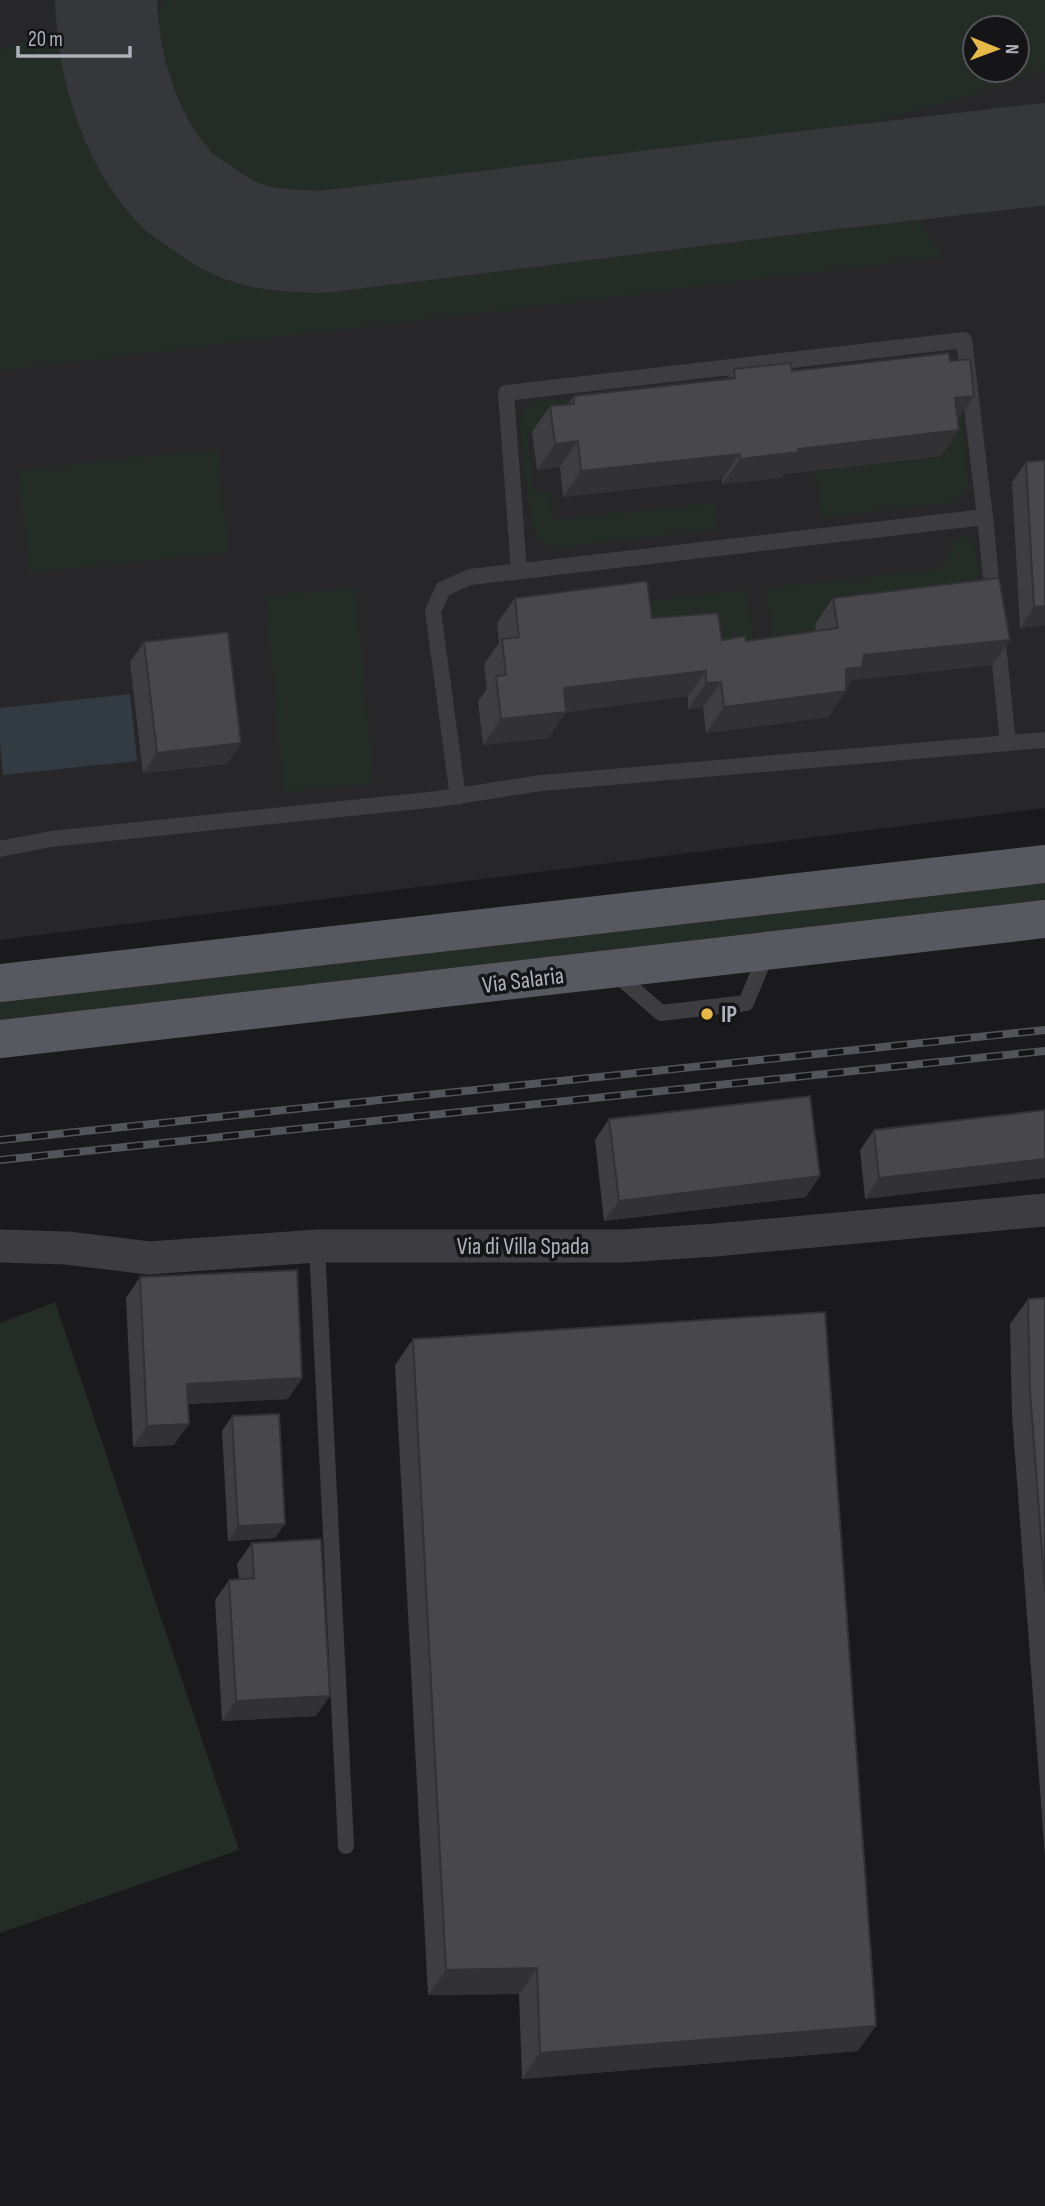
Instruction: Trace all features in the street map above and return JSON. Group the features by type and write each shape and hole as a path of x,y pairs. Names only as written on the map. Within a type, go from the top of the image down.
{"main road":[{"path":"0,983 1045,864"},
{"name":"Via Salaria","path":"0,1039 1045,919"}],"street":[{"name":"Via di Villa Spada","path":"0,1246 67,1248 149,1258 317,1246 625,1246 1045,1210"}],"lane":[{"path":"519,571 506,393 964,340 1008,743"},
{"path":"458,797 433,611 443,589 470,577 985,517"},
{"path":"0,849 51,839 458,797 541,783 1045,740"},
{"path":"317,1246 346,1846"}],"shaded area":[{"path":"0,0 1045,0 1045,808 0,940"},
{"path":"167,0 1045,0 1045,70 1031,75 1031,14 961,14 961,84 1005,84 781,147 346,205 289,206 240,189 210,167 162,84 156,33 160,8"},
{"path":"34,38 65,47 86,88 116,161 147,209 190,245 226,262 291,279 884,205 917,219 944,257 0,371 0,50"},
{"path":"957,374 969,486 955,502 820,518 815,470"},
{"path":"700,383 532,432 527,431 532,493 549,492 553,520 715,503 718,529 550,549 537,536 531,525 520,425 526,407 537,401"},
{"path":"218,449 228,553 29,573 18,470"},
{"path":"969,538 975,544 981,603 815,624 820,654 773,660 766,588 942,568 955,539"},
{"path":"356,588 373,784 283,792 266,596"},
{"path":"748,588 755,662 634,643 637,603"},
{"path":"130,694 137,761 3,775 0,708"},
{"path":"1045,882 1045,903 0,1023 0,1001"},
{"path":"55,1302 239,1850 0,1933 0,1323"}],"building":[{"path":"949,353 950,361 970,359 974,396 955,398 959,430 798,449 799,452 740,459 740,454 581,471 578,441 555,444 550,406 574,404 574,396 735,378 734,369 791,363 792,371"},
{"path":"1045,460 1045,606 1034,607 1026,462"},
{"path":"999,578 1010,640 864,655 862,667 846,669 846,691 724,707 721,682 706,683 706,671 564,688 566,712 501,719 496,676 506,675 502,639 519,637 515,598 647,581 652,618 718,613 722,640 745,636 746,641 838,628 833,598"},
{"path":"228,632 241,743 157,753 144,642"},
{"path":"810,1096 820,1176 619,1201 609,1119"},
{"path":"1045,1110 1045,1159 879,1178 874,1130"},
{"path":"297,1270 302,1378 187,1384 189,1424 147,1426 140,1277"},
{"path":"1045,1298 1045,1592 1030,1390 1028,1299"},
{"path":"825,1312 876,2026 540,2053 537,1968 446,1970 413,1339"},
{"path":"279,1414 285,1524 238,1526 232,1416"},
{"path":"321,1539 330,1696 236,1701 229,1580 254,1578 252,1543"}],"taxiway":[{"path":"106,0 111,50 124,100 133,124 159,168 178,191 218,219 242,231 272,239 322,242 1045,154"}],"railway":[{"path":"0,1140 1045,1030"},
{"path":"0,1160 1045,1051"}],"place":[{"name":"IP","path":"707,1014"}]}
